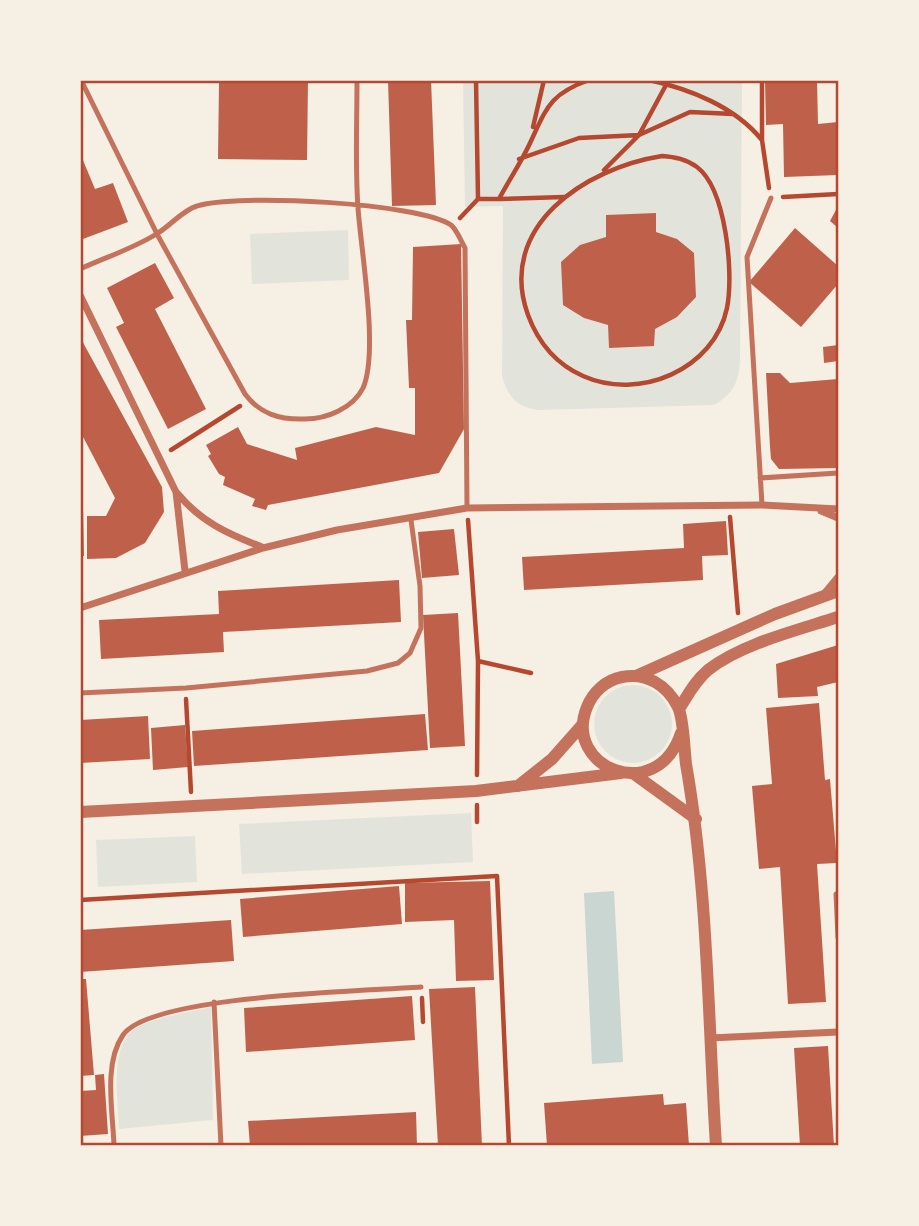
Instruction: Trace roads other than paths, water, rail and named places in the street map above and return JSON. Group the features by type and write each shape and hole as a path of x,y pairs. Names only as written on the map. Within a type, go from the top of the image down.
{"street":[{"path":"80,295 176,492 193,513 217,529 263,548"},
{"path":"176,492 185,571"},
{"path":"80,608 185,571 263,548 337,530 411,520 467,508 762,505 817,510 838,509"},
{"path":"817,510 838,518"},
{"path":"822,596 838,576"},
{"path":"636,676 732,632 838,591"},
{"path":"679,709 694,685 709,670 728,659 782,635 838,617"},
{"path":"514,788 552,759 583,724 594,694 606,683 620,677 636,676 654,681 670,692 679,709 696,819 716,1146"},
{"path":"583,724 593,755 606,767 628,774 696,819"},
{"path":"80,812 476,791 628,774 660,766 670,757 681,733"},
{"path":"709,1038 838,1032"}],"lane":[{"path":"81,80 157,234 250,400 264,412 288,419 315,419 343,410 362,388 370,354 358,205 357,80"},
{"path":"762,505 747,257 771,198"},
{"path":"80,269 157,234 194,206 219,200 282,200 358,205 434,218 452,226 465,248 467,508"},
{"path":"760,478 838,473"},
{"path":"80,693 186,688 367,671 398,663 410,653 421,628 420,586 411,520"},
{"path":"836,894 838,938"},
{"path":"114,1146 112,1064 123,1035 135,1022 214,1002 421,987"},
{"path":"213,1146 221,1145 214,1002"}]}
